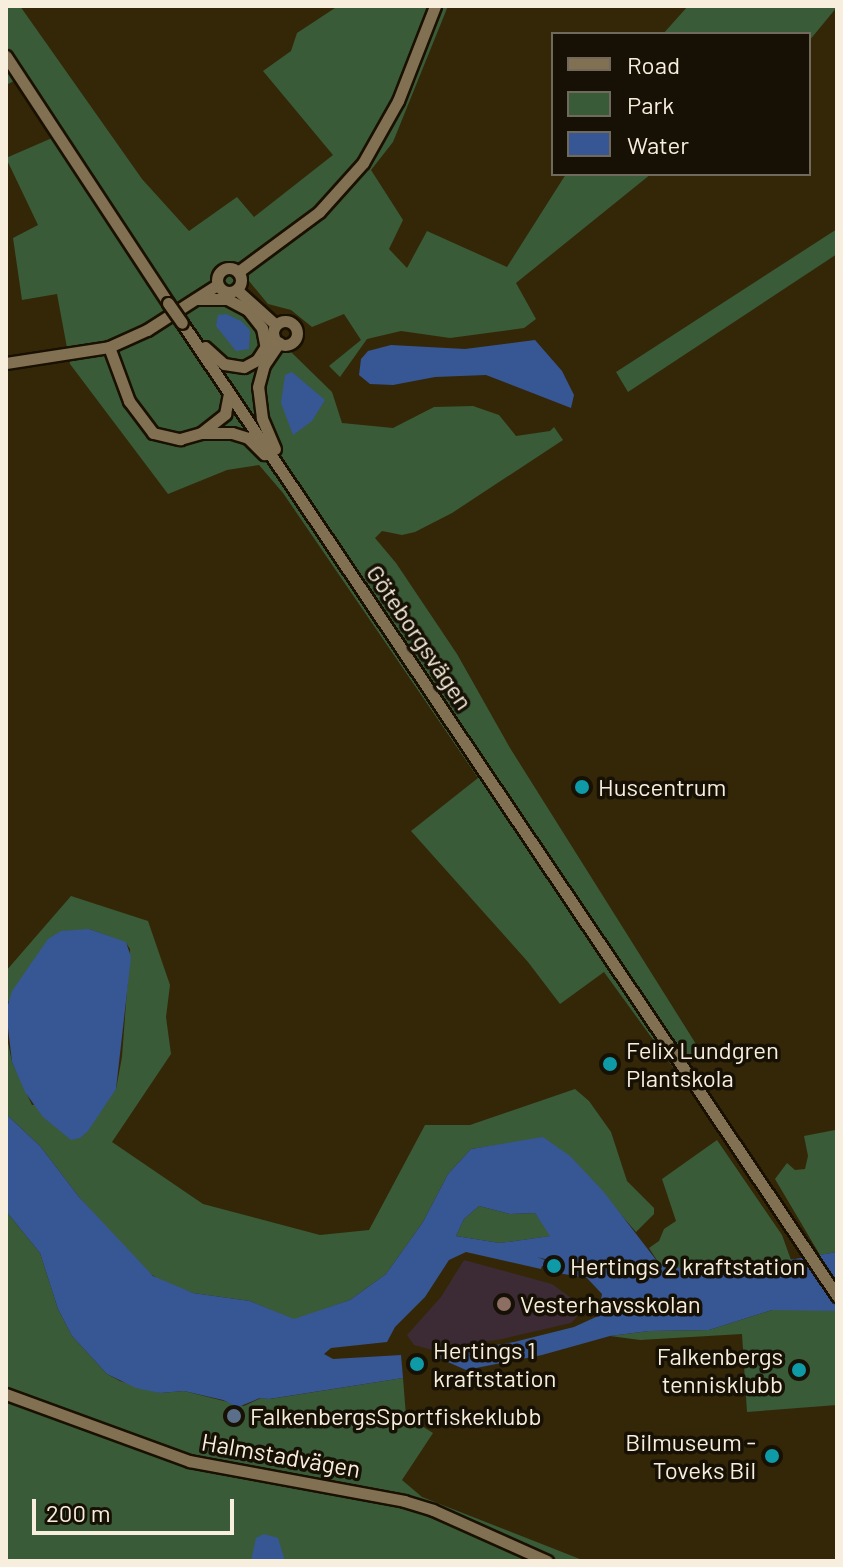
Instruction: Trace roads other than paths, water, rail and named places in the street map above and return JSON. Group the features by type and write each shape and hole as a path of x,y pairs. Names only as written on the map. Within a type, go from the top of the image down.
{"main road":[{"path":"237,290 225,292 217,285 217,277 223,270 238,272 319,212 363,163 388,123 435,6"},
{"name":"Göteborgsvägen","path":"6,56 837,1296"},
{"path":"237,290 242,281 238,272"},
{"path":"6,363 109,347 147,330 217,285"},
{"path":"237,290 276,334"},
{"path":"195,299 227,299 248,310 262,328 266,348"},
{"path":"184,322 212,355 227,365 251,364 276,334"},
{"path":"276,334 262,370 259,404 269,438 300,484 301,498"},
{"path":"109,347 129,401 153,433 180,439 201,433 232,433 248,438 271,462 314,527 321,529"},
{"path":"201,433 225,414 229,393"},
{"name":"Halmstadvägen","path":"6,1394 189,1461 404,1501 547,1561"}],"water":[{"path":"226,314 241,321 250,330 249,349 236,351 216,326 218,315"},
{"path":"535,340 562,371 574,395 571,408 486,375 435,377 393,385 370,384 359,375 361,359 368,351 391,345 465,349"},
{"path":"292,372 325,400 312,421 293,435 281,403 285,375"},
{"path":"89,929 126,942 131,957 116,1089 88,1131 80,1138 71,1140 43,1117 25,1092 12,1062 6,1011 12,991 48,939 61,931"},
{"path":"6,1114 40,1146 79,1197 153,1276 193,1293 250,1301 294,1319 350,1300 386,1274 423,1222 448,1174 471,1149 543,1137 570,1156 603,1191 660,1265 711,1273 837,1252 837,1311 772,1310 709,1330 649,1331 610,1336 542,1355 466,1370 432,1355 514,1342 574,1327 598,1316 602,1294 587,1278 558,1273 560,1263 537,1257 550,1262 548,1267 542,1266 541,1269 466,1252 449,1260 425,1297 395,1327 387,1342 331,1348 324,1354 333,1359 401,1355 403,1378 260,1398 238,1407 223,1400 184,1391 160,1393 136,1388 107,1374 72,1336 58,1309 40,1253 6,1211","holes":["479,1206 510,1214 535,1213 550,1236 500,1243 456,1236 464,1219"]},
{"path":"264,1534 278,1538 285,1561 251,1561 256,1538"}],"place":[{"name":"Huscentrum","path":"582,787"},
{"name":"Felix Lundgren Plantskola","path":"610,1064"},
{"name":"Hertings 2 kraftstation","path":"554,1266"},
{"name":"Vesterhavsskolan","path":"504,1304"},
{"name":"Hertings 1 kraftstation","path":"417,1364"},
{"name":"Falkenbergs tennisklubb","path":"799,1370"},
{"name":"FalkenbergsSportfiskeklubb","path":"234,1416"},
{"name":"Bilmuseum - Toveks Bil","path":"772,1456"}]}
